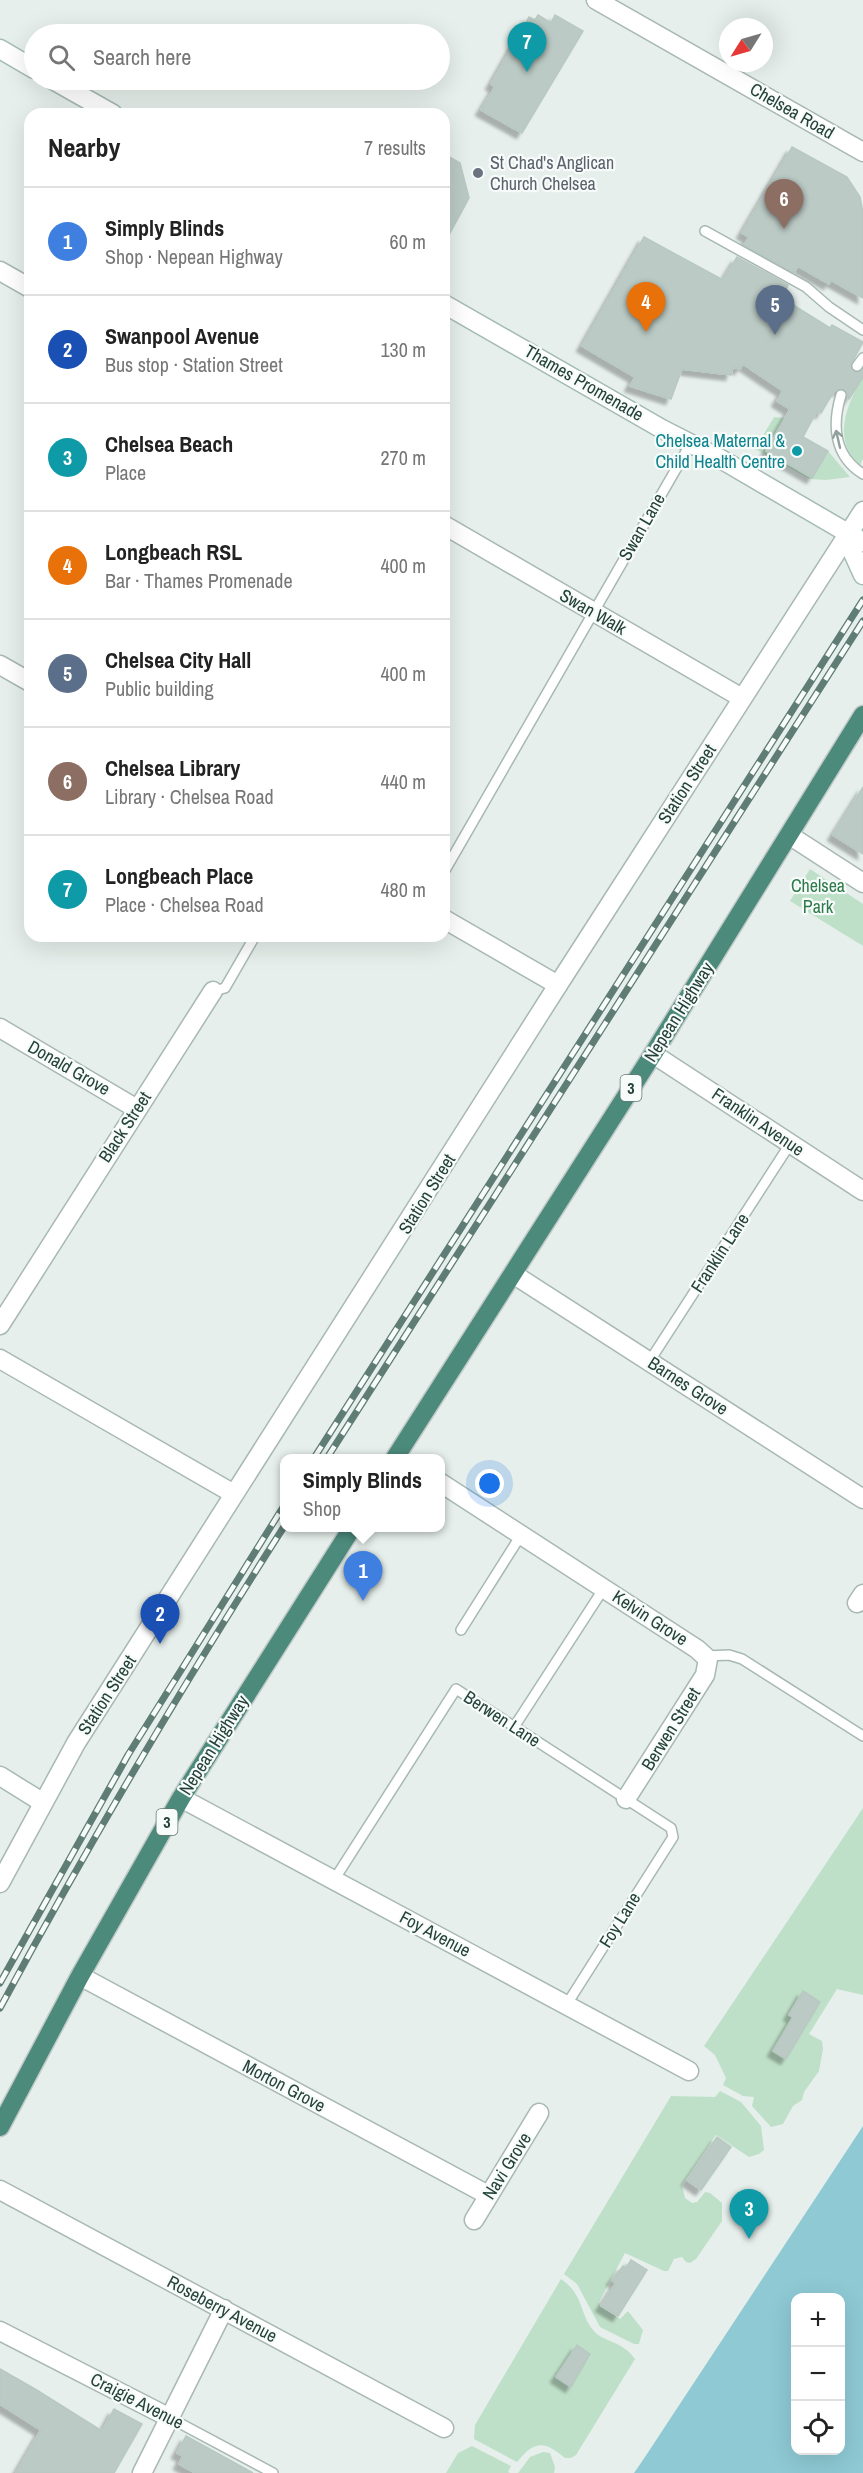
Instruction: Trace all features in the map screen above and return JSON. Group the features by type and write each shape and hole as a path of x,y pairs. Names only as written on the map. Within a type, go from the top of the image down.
{"highway":[{"name":"Nepean Highway","path":"401,1454 863,715"},
{"name":"Nepean Highway","path":"0,2127 80,1976 181,1798 349,1532"}],"street":[{"name":"Chelsea Road","path":"596,0 863,152"},
{"path":"0,49 24,63"},
{"path":"71,90 102,108"},
{"path":"0,271 24,285"},
{"name":"Thames Promenade","path":"450,307 856,537"},
{"name":"Station Street","path":"0,1883 76,1743 742,698 856,537 863,511"},
{"name":"Swan Walk","path":"450,528 742,698"},
{"path":"856,537 854,553 863,575"},
{"path":"0,665 24,679"},
{"path":"789,834 863,883"},
{"path":"450,922 558,985"},
{"name":"Black Street","path":"0,1324 213,991"},
{"name":"Donald Grove","path":"0,1028 137,1109"},
{"name":"Franklin Avenue","path":"653,1054 863,1191"},
{"name":"Barnes Grove","path":"513,1274 863,1499"},
{"path":"0,1359 234,1494"},
{"name":"Kelvin Grove","path":"445,1486 705,1656"},
{"name":"Berwen Street","path":"626,1799 705,1675 709,1664 705,1656"},
{"path":"0,1776 42,1802"},
{"name":"Foy Avenue","path":"181,1798 689,2070"},
{"name":"Morton Grove","path":"80,1976 488,2195"},
{"name":"Navi Grove","path":"474,2220 539,2113"},
{"name":"Roseberry Avenue","path":"0,2190 444,2428"},
{"path":"142,2473 224,2310"},
{"name":"Craigie Avenue","path":"0,2331 170,2418"}],"lane":[{"path":"705,231 806,287 829,307 863,330"},
{"path":"841,395 836,411 837,437 846,459 863,474"},
{"name":"Swan Lane","path":"450,861 691,443"},
{"name":"Black Street","path":"213,991 225,988 252,942"},
{"name":"Franklin Lane","path":"649,1362 790,1144"},
{"path":"461,1630 521,1535"},
{"path":"514,1727 604,1588"},
{"name":"Kelvin Grove","path":"705,1656 729,1655 742,1659 863,1736"},
{"name":"Berwen Lane","path":"334,1880 456,1689 671,1828 673,1836"},
{"name":"Foy Lane","path":"567,2004 673,1836"},
{"name":"Craigie Avenue","path":"170,2418 273,2473"}],"green space":[{"path":"863,377 863,459 860,465 846,445 844,433 847,410"},
{"path":"774,417 785,418 803,428 799,434 781,424 766,451 812,478 828,451 850,477 810,479 755,449"},
{"name":"Chelsea Park","path":"810,869 863,904 863,946 790,901"},
{"path":"863,1808 863,1995 837,1989 809,2034 822,2041 819,2071 804,2092 802,2100 793,2106 783,2124 771,2127 752,2106 754,2097 743,2096 723,2085 726,2078 715,2055 704,2046"},
{"path":"720,2091 741,2102 761,2126 764,2150 749,2157 716,2135 682,2185 685,2198 692,2203 697,2202 705,2192 710,2193 722,2203 722,2221 696,2259 690,2263 682,2257 674,2259 668,2271 664,2271 625,2253 599,2302 600,2306 620,2319 628,2311 643,2330 639,2344 634,2344 600,2327 577,2284 564,2274 671,2096 715,2097"},
{"path":"561,2279 578,2297 593,2330 624,2348 635,2359 576,2455 565,2458 551,2448 540,2445 529,2450 517,2462 474,2439 475,2425"},
{"path":"472,2446 511,2466 508,2472 510,2473 446,2473 458,2453"},
{"path":"543,2452 550,2453 555,2467 554,2473 518,2473 530,2457"}],"water":[{"path":"863,2126 863,2473 634,2473"}],"building":[{"path":"538,15 551,23 555,15 583,31 522,133 481,110 495,87 491,84 529,17 535,20"},
{"path":"792,147 847,177 860,197 863,213 863,298 831,280 829,284 798,266 794,273 744,245 749,237 742,233"},
{"path":"450,157 460,163 469,198 450,233"},
{"path":"644,237 723,280 737,257 788,285 782,298 830,328 832,325 863,342 850,366 856,373 863,369 863,377 849,399 843,389 834,391 821,413 817,411 803,437 828,451 812,478 766,451 790,409 777,401 783,391 743,364 740,369 733,367 731,375 682,369 671,399 630,386 635,377 582,346"},
{"path":"863,787 863,854 833,835"},
{"path":"803,1991 820,2002 786,2059 773,2051 793,2017 789,2015"},
{"path":"717,2137 731,2147 701,2190 687,2180"},
{"path":"631,2260 647,2270 618,2316 601,2306 616,2283 612,2280 623,2266 626,2268"},
{"path":"577,2345 590,2354 571,2387 556,2377"},
{"path":"0,2369 102,2431 114,2409 142,2424 114,2473 16,2473 41,2430 0,2404"},
{"path":"186,2436 253,2473 195,2473 179,2464 183,2456 177,2453"}],"railway":[{"path":"317,1454 863,600"},
{"path":"330,1454 863,621"},
{"path":"0,1983 128,1755 280,1512"},
{"path":"0,2008 138,1764 281,1532"}],"place":[{"name":"Longbeach Place","path":"527,72"},
{"name":"St Chad's Anglican Church Chelsea","path":"478,173"},
{"name":"Chelsea Library","path":"784,229"},
{"name":"Longbeach RSL","path":"646,332"},
{"name":"Chelsea City Hall","path":"775,335"},
{"name":"Chelsea Maternal & Child Health Centre","path":"797,451"},
{"name":"Simply Blinds","path":"363,1601"},
{"name":"Swanpool Avenue","path":"160,1644"},
{"name":"Chelsea Beach","path":"749,2239"}]}
